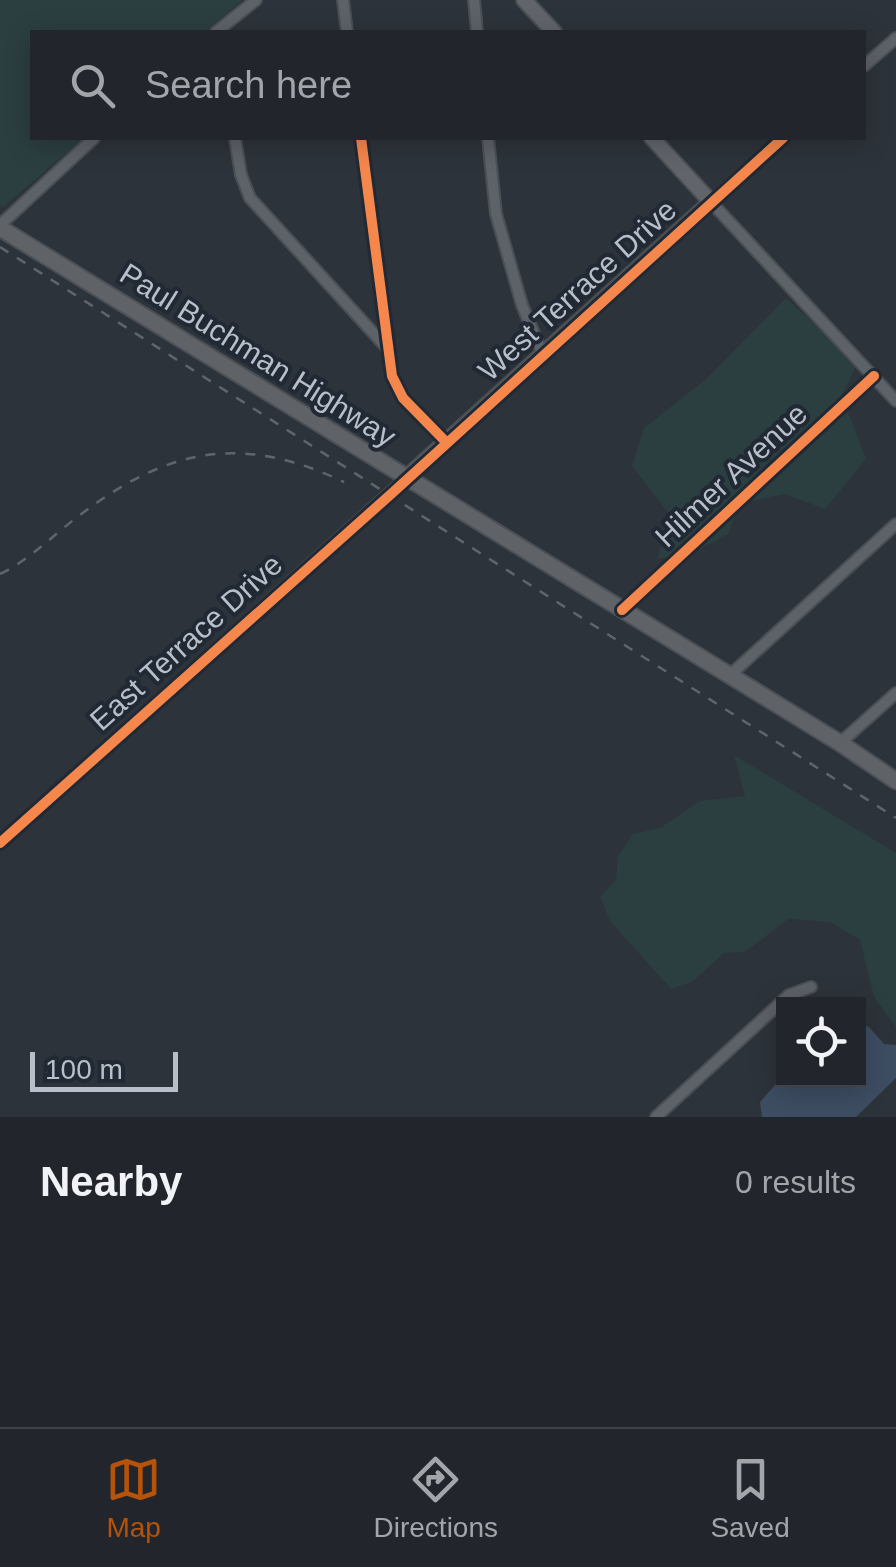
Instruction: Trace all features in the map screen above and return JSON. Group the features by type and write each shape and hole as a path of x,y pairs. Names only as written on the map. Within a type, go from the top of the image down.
{"main road":[{"name":"Paul Buchman Highway","path":"0,226 896,781"}],"street":[{"path":"220,30 256,0"},
{"path":"343,0 347,30"},
{"path":"474,0 478,30"},
{"path":"524,0 552,30"},
{"path":"866,64 896,38"},
{"path":"0,226 92,140"},
{"path":"235,140 241,175 250,198 388,349"},
{"path":"361,140 392,376 403,398 446,442"},
{"path":"488,140 496,214 522,305 543,355"},
{"path":"654,140 896,401"},
{"name":"West Terrace Drive","path":"405,479 782,140"},
{"name":"Hilmer Avenue","path":"622,610 874,376"},
{"name":"East Terrace Drive","path":"0,843 405,479"},
{"path":"729,676 896,524"},
{"path":"840,743 896,693"},
{"path":"656,1117 790,995 811,987"}],"shaded area":[{"path":"0,0 243,0 207,30 30,30 30,140 82,140 3,207"},
{"path":"786,298 858,362 842,396 866,459 825,509 785,494 740,503 728,534 692,553 657,559 670,515 632,466 644,428 706,379"},
{"path":"734,755 896,853 896,1027 874,997 860,940 830,922 788,919 745,952 724,953 692,982 671,989 610,921 600,897 616,880 618,856 633,834 660,828 700,801 745,796"}],"water":[{"path":"866,1026 884,1044 896,1045 896,1078 856,1117 762,1117 760,1102 776,1084 776,1087 866,1087"}],"railway":[{"path":"0,247 896,818"},
{"path":"0,574 113,492 176,462 240,453 273,457 344,482"}],"cycle path":[{"path":"361,140 392,376 403,398 446,442"},
{"path":"0,843 781,140"},
{"path":"622,610 874,376"}]}
